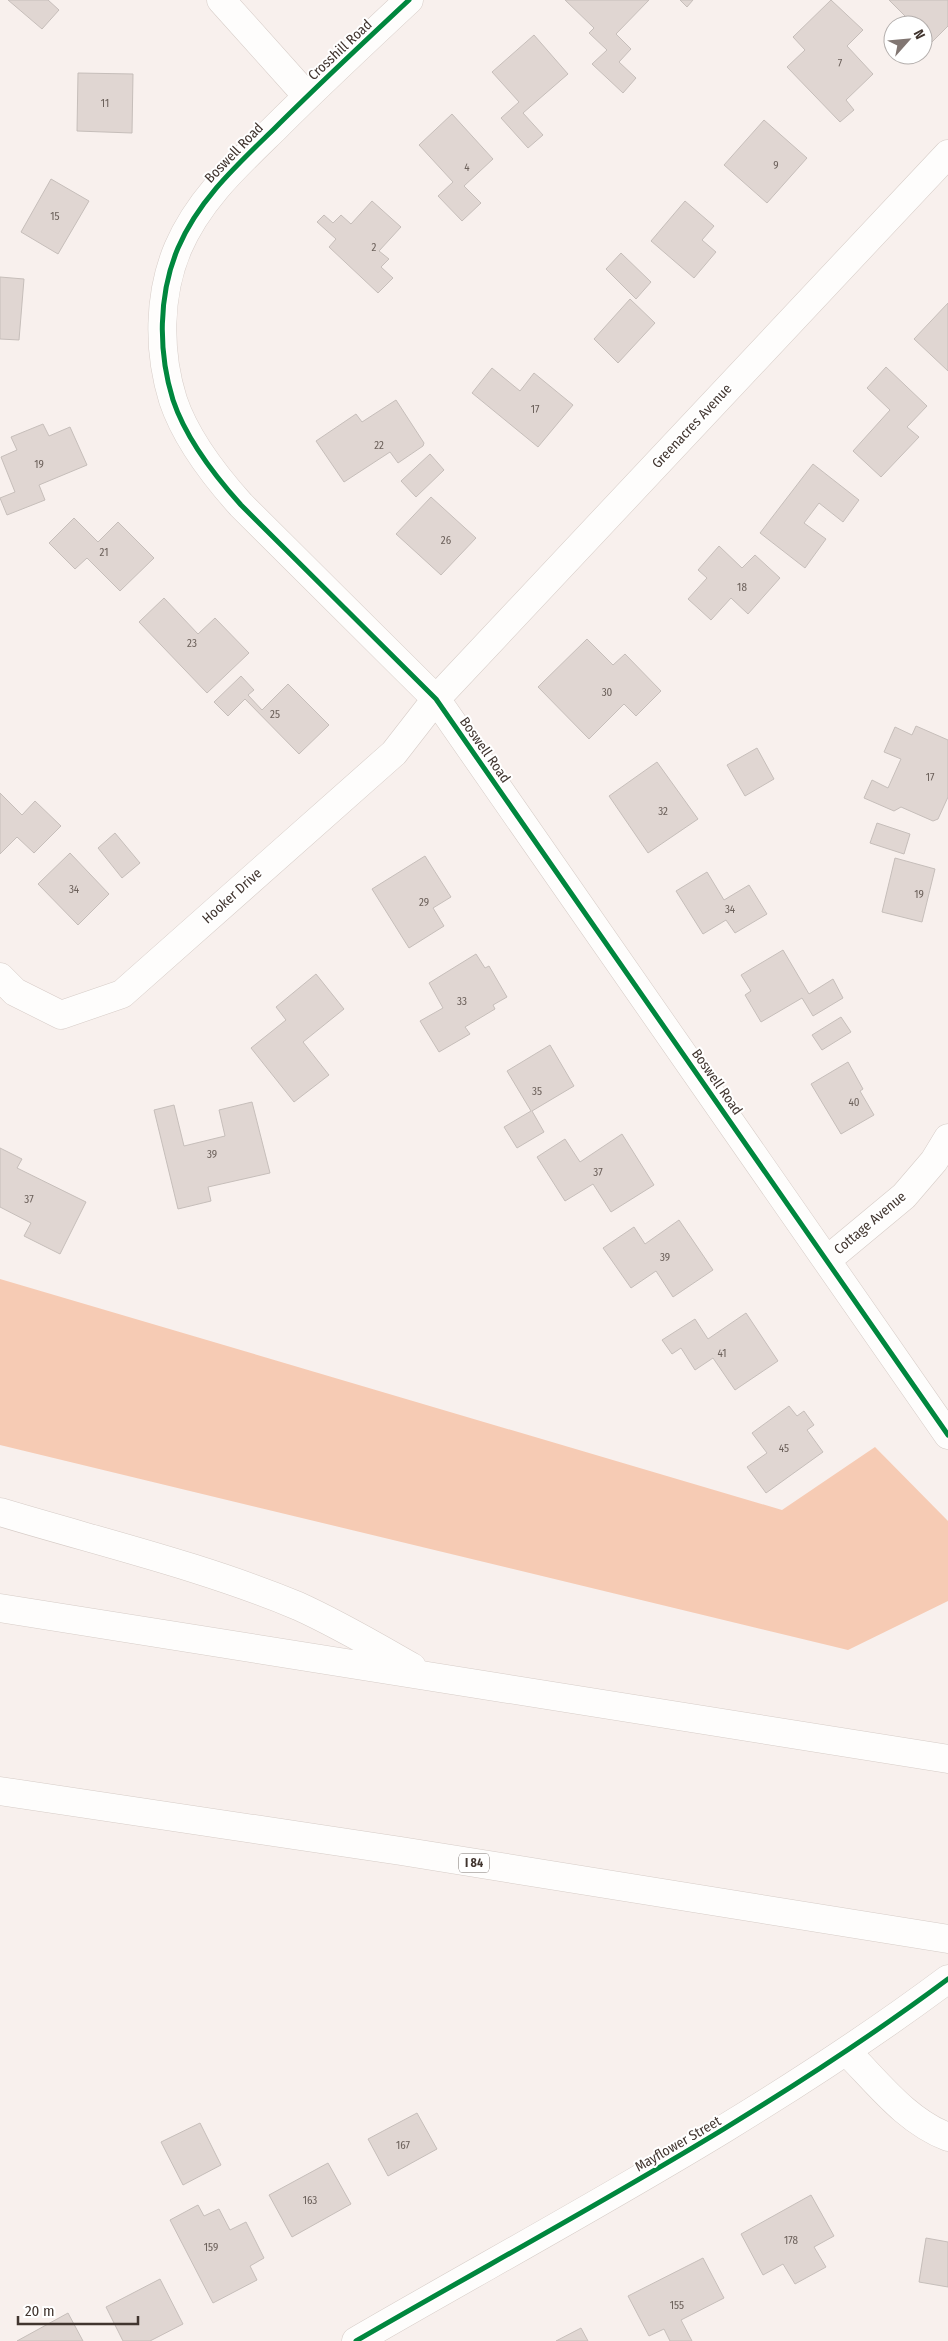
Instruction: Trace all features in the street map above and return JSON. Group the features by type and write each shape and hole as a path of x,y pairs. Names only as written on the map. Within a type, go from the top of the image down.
{"main road":[{"path":"221,0 307,96"},
{"name":"Crosshill Road","path":"307,96 409,0"},
{"name":"Boswell Road","path":"307,96 217,184 196,215 178,248 167,282 162,319 164,357 174,401 197,448 218,479 240,505 436,698 948,1436"},
{"name":"Greenacres Avenue","path":"436,698 948,154"},
{"name":"Hooker Drive","path":"0,977 15,992 61,1015 122,994 394,753 436,698"},
{"name":"Cottage Avenue","path":"827,1260 904,1196 934,1161 948,1138"},
{"path":"0,1512 250,1588 299,1607 351,1632 426,1676"},
{"path":"0,1608 948,1759"},
{"name":"I 84","path":"0,1791 382,1848 948,1939"},
{"name":"Mayflower Street","path":"356,2341 698,2146 847,2052 948,1979"},
{"path":"847,2052 903,2110 927,2127 948,2137"}],"shaded area":[{"path":"0,1279 782,1510 875,1447 948,1521 948,1601 848,1650 0,1445"}],"building":[{"path":"8,0 48,0 59,10 42,29"},
{"path":"565,0 649,0 616,34 631,49 619,62 636,78 623,93 592,64 607,50 589,33 594,28"},
{"path":"680,0 693,0 687,7"},
{"path":"831,0 863,30 847,46 873,74 846,100 854,110 840,122 787,67 805,50 793,37"},
{"path":"889,0 948,0 948,26 933,41 933,15 904,15"},
{"path":"534,35 568,74 523,113 543,135 528,148 501,118 519,102 492,72"},
{"path":"78,73 133,74 132,133 77,131"},
{"path":"452,114 493,159 464,186 481,203 462,221 438,196 453,182 419,145"},
{"path":"764,120 807,158 767,203 724,165"},
{"path":"51,179 89,201 58,254 21,232"},
{"path":"372,201 401,227 379,251 389,259 381,267 393,278 378,293 329,247 336,239 317,222 324,215 333,223 341,215 351,224"},
{"path":"685,201 714,226 702,240 716,252 694,278 651,241"},
{"path":"621,253 651,282 636,299 606,269"},
{"path":"0,277 24,279 19,340 0,339"},
{"path":"630,299 655,323 618,363 594,339"},
{"path":"948,303 948,371 914,339"},
{"path":"886,367 927,406 907,427 919,437 881,477 853,451 890,410 867,388"},
{"path":"492,368 520,391 534,373 573,405 538,447 472,393"},
{"path":"396,400 424,443 423,446 398,463 390,452 344,482 316,441 356,414 362,422"},
{"path":"43,424 49,436 70,427 87,465 39,485 45,500 7,515 0,498 15,492 1,457 17,450 11,437"},
{"path":"430,454 444,470 416,497 401,481"},
{"path":"813,464 859,500 843,522 819,503 804,523 826,539 805,568 760,533"},
{"path":"431,497 476,538 441,575 396,534"},
{"path":"74,518 98,542 118,522 154,558 120,591 87,558 75,569 49,543"},
{"path":"719,546 742,568 755,555 780,578 748,614 731,598 711,620 688,599 707,578 698,570"},
{"path":"164,598 198,634 215,618 249,653 207,693 139,622"},
{"path":"587,639 613,665 625,654 661,691 636,716 624,704 589,739 538,687"},
{"path":"241,676 254,690 248,695 262,710 288,684 329,725 299,754 245,699 228,716 214,702"},
{"path":"916,726 948,740 948,797 938,819 933,821 901,807 894,811 864,798 872,780 888,788 901,759 884,752 895,727 912,735"},
{"path":"757,748 774,779 745,796 727,765"},
{"path":"657,762 698,819 648,853 609,796"},
{"path":"0,793 22,815 35,801 61,826 34,853 17,837 0,854"},
{"path":"877,823 910,834 904,854 870,843"},
{"path":"115,833 140,863 122,878 98,848"},
{"path":"70,853 109,894 78,925 38,884"},
{"path":"425,856 451,897 433,908 444,926 409,948 372,889"},
{"path":"895,858 935,869 922,922 882,912"},
{"path":"707,872 724,900 749,885 767,914 735,933 726,920 703,934 676,891"},
{"path":"783,950 809,994 833,979 843,998 813,1016 802,998 761,1022 745,995 751,991 741,975"},
{"path":"476,954 485,968 489,966 507,997 493,1005 495,1009 465,1027 470,1034 439,1052 420,1021 443,1008 429,983"},
{"path":"316,974 344,1009 303,1042 329,1075 294,1102 251,1048 286,1020 276,1007"},
{"path":"841,1017 851,1032 822,1050 812,1035"},
{"path":"550,1045 574,1086 532,1111 544,1132 517,1148 504,1127 531,1111 507,1071"},
{"path":"848,1062 863,1089 860,1091 874,1115 841,1134 811,1084"},
{"path":"252,1102 270,1173 208,1187 211,1201 178,1209 154,1110 174,1105 184,1146 225,1136 219,1110"},
{"path":"622,1134 654,1185 611,1212 593,1184 565,1201 537,1157 565,1139 580,1162"},
{"path":"0,1148 22,1159 17,1168 86,1202 60,1254 24,1236 31,1223 0,1207"},
{"path":"679,1220 713,1270 673,1297 656,1271 631,1288 603,1248 634,1227 645,1244"},
{"path":"746,1313 778,1361 735,1390 713,1358 695,1370 681,1348 672,1354 662,1340 695,1319 708,1339"},
{"path":"789,1406 797,1416 804,1411 814,1425 807,1430 823,1452 766,1493 747,1467 767,1453 752,1433"},
{"path":"417,2113 437,2149 388,2176 368,2139"},
{"path":"200,2123 221,2165 183,2185 161,2142"},
{"path":"328,2163 351,2204 292,2237 269,2195"},
{"path":"811,2195 834,2236 814,2247 826,2267 795,2284 783,2264 763,2275 741,2234"},
{"path":"198,2205 204,2216 219,2209 230,2230 246,2222 264,2258 250,2266 257,2280 213,2303 170,2220"},
{"path":"926,2238 948,2242 948,2287 919,2282"},
{"path":"703,2258 724,2298 681,2320 692,2341 670,2341 664,2329 649,2336 628,2296"},
{"path":"160,2279 183,2324 150,2341 123,2341 106,2307"},
{"path":"68,2313 83,2341 17,2341"},
{"path":"581,2328 588,2341 556,2341"}],"cycle path":[{"path":"409,0 325,79 220,183 187,230 171,266 162,324 165,363 173,400 185,429 202,456 241,505 436,699 948,1435"},
{"path":"356,2341 732,2124 877,2030 948,1979"}]}
